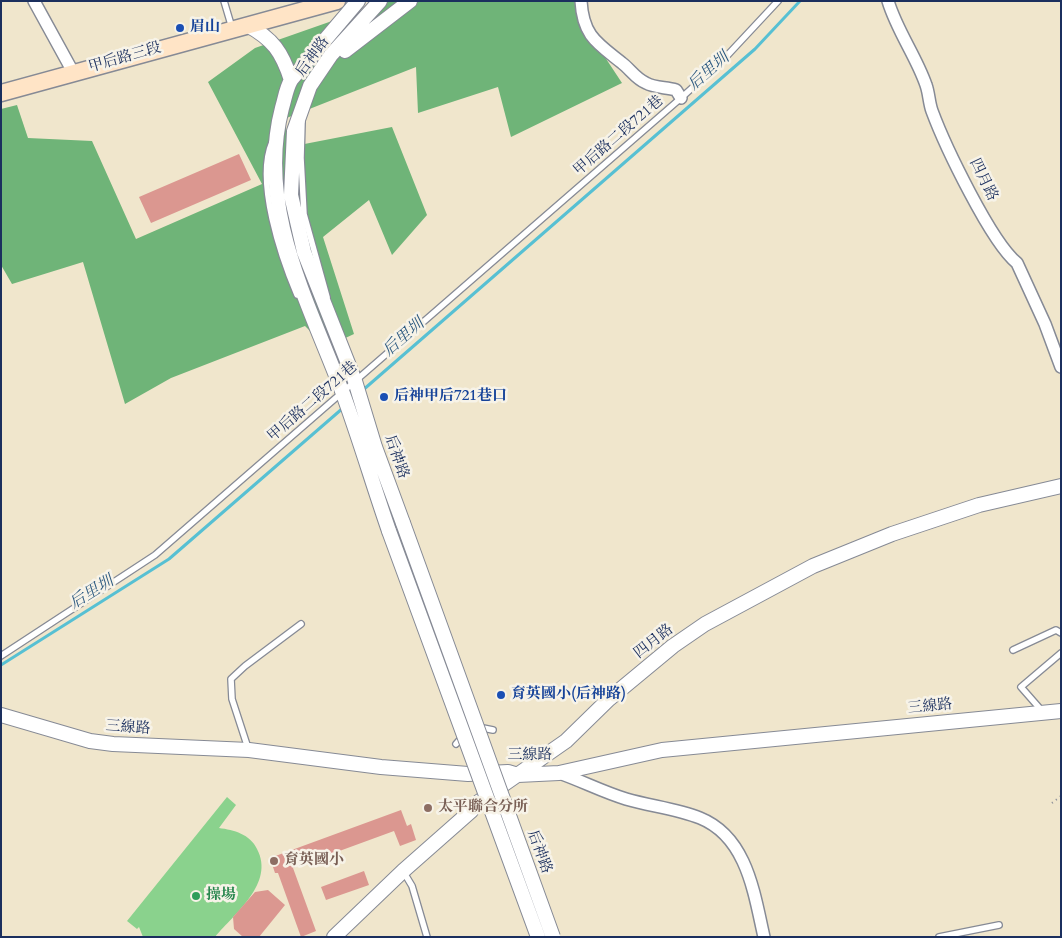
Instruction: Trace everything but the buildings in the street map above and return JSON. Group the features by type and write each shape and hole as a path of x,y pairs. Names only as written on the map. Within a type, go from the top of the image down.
{"main road":[{"name":"甲后路三段","path":"1,93 240,26 337,1"}],"street":[{"path":"34,1 73,72"},
{"name":"后神路","path":"358,1 291,80 286,89 276,131 274,150 276,202 290,257 342,392 389,531 538,937"},
{"name":"后神路","path":"380,1 331,55 310,86 294,132 291,195 304,252 355,381 375,447 553,937"},
{"path":"321,70 368,31 410,1"},
{"path":"581,1 586,28 590,36 602,49 623,63 640,80 658,88 676,90 681,98"},
{"name":"四月路","path":"888,1 926,85 932,111 982,215 1009,259 1017,263 1045,324 1061,367"},
{"path":"240,26 262,33 284,56 291,80"},
{"name":"四月路","path":"334,937 403,871 471,811 477,803 566,741 609,699 673,646 705,624 813,566 892,534 979,506 1061,486"},
{"name":"三線路","path":"1,715 90,741 248,750 390,768 468,774 508,772 518,775 559,773 662,750 1061,711"},
{"path":"559,773 627,799 698,817 724,832 733,843 751,879 764,937"}],"lane":[{"path":"224,1 240,26"},
{"name":"甲后路二段721巷","path":"1,656 155,555 681,98 723,60 778,1"},
{"path":"248,750 232,699 231,679 245,666 301,624"},
{"path":"1013,650 1056,630 1061,633"},
{"path":"1044,712 1021,687 1061,653"},
{"path":"456,744 469,730 480,726 492,730"},
{"path":"403,871 412,886 427,937"},
{"path":"939,937 999,924"}],"path":[{"path":"1052,803 1061,796"}],"green space":[{"path":"389,1 578,1 591,36 622,83 511,137 498,87 418,113 416,67 284,119 289,147 392,127 427,215 392,255 369,200 323,237 354,334 326,347 305,326 171,378 125,404 83,262 12,284 1,265 1,109 17,105 28,138 92,141 136,239 262,184 208,82 255,48"},
{"path":"227,797 236,805 219,828 246,836 257,849 261,862 261,874 250,897 215,937 143,937 139,927 137,929 127,921"}],"waterway":[{"name":"后里圳","path":"363,390 755,49 800,1"},
{"name":"后里圳","path":"1,665 169,559 343,408"}],"place":[{"name":"眉山","path":"180,28"},
{"name":"后神甲后721巷口","path":"384,397"},
{"name":"育英國小(后神路)","path":"501,695"},
{"name":"太平聯合分所","path":"428,808"},
{"name":"育英國小","path":"274,861"},
{"name":"操場","path":"196,896"}]}
